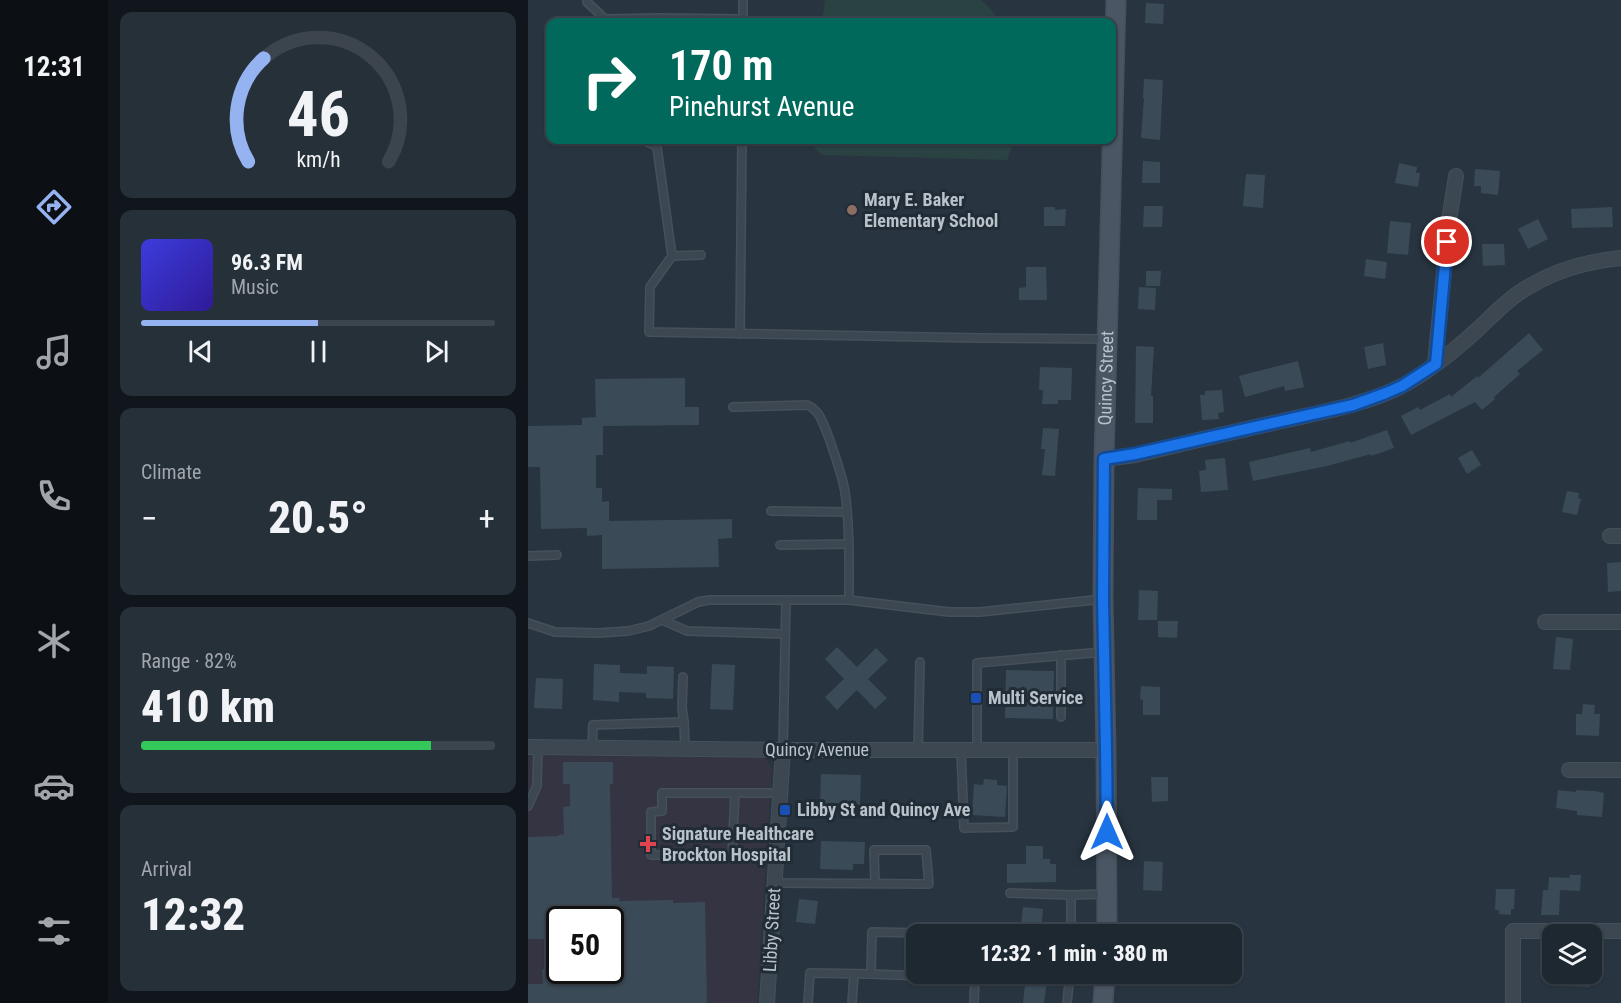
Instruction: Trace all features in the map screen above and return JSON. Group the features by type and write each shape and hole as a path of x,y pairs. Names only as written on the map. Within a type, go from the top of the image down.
{"main road":[{"name":"Quincy Street","path":"1115,18 1116,0"},
{"name":"Quincy Street","path":"1107,924 1103,599 1106,339 1112,144"},
{"path":"1103,1003 1105,984"}],"street":[{"path":"1436,364 1449,221 1456,176"},
{"path":"1104,459 1353,405 1386,393 1402,386 1436,364 1494,313 1528,287 1571,268 1596,261 1621,258"},
{"path":"1545,622 1621,622"},
{"name":"Quincy Avenue","path":"533,747 1106,750"},
{"name":"Libby Street","path":"767,1003 783,750"},
{"path":"1569,770 1621,770"},
{"path":"1513,1003 1513,931 1621,931"}],"lane":[{"path":"587,0 604,18"},
{"path":"743,0 743,18"},
{"path":"656,144 672,256 650,287 650,332 1106,339"},
{"path":"740,334 742,144"},
{"path":"672,256 701,255"},
{"path":"733,407 807,405 815,408 837,460 844,490 849,544 849,600"},
{"path":"771,511 847,512"},
{"path":"780,545 849,544"},
{"path":"528,556 557,555"},
{"path":"528,623 555,632 628,631 649,626 698,602 709,600 849,600 949,612 980,612 1103,599"},
{"path":"783,750 786,600"},
{"path":"662,620 687,631 785,634"},
{"path":"977,750 977,663 1104,651"},
{"path":"1060,655 1061,717"},
{"path":"918,750 920,662"},
{"path":"683,677 682,708 685,749"},
{"path":"592,748 593,725 684,722"},
{"path":"528,806 537,786 533,747"},
{"path":"961,750 964,828 1012,828 1013,750"},
{"path":"735,793 732,855 651,855 651,812 662,812 662,793 735,793 780,793"},
{"path":"775,883 875,884 928,884 926,850 874,850 875,884"},
{"path":"1010,893 1107,894"},
{"path":"1071,895 1071,924"},
{"path":"871,974 872,933 906,933"},
{"path":"808,1003 810,973 906,975"},
{"path":"852,1003 854,974"},
{"path":"974,1003 975,984"},
{"path":"1067,1003 1069,984"}],"shaded area":[{"name":"Signature Healthcare Brockton Hospital","path":"528,756 760,757 767,760 772,769 757,1003 528,1003"}],"green space":[{"path":"825,0 981,0 997,18 823,18"},
{"path":"811,144 1013,144 1007,160 822,155"}],"building":[{"path":"1146,3 1164,4 1163,24 1145,23"},
{"path":"1144,79 1163,80 1160,140 1141,138"},
{"path":"1143,161 1160,162 1160,183 1142,183"},
{"path":"1399,163 1417,167 1416,173 1420,173 1418,187 1395,183"},
{"path":"1475,169 1500,171 1498,195 1481,193 1481,186 1474,186"},
{"path":"1246,174 1265,175 1263,208 1243,206"},
{"path":"1144,206 1163,206 1162,227 1143,227"},
{"path":"1044,207 1055,207 1055,210 1066,209 1065,226 1044,226"},
{"path":"1612,207 1613,227 1572,228 1571,209"},
{"path":"1538,219 1548,239 1528,249 1518,229"},
{"path":"1390,221 1411,223 1408,255 1387,253"},
{"path":"1482,244 1504,244 1505,265 1483,266"},
{"path":"1366,259 1387,262 1385,279 1364,276"},
{"path":"1026,267 1046,267 1047,300 1019,300 1019,288 1026,287"},
{"path":"1146,271 1161,271 1160,286 1146,286"},
{"path":"1139,287 1156,288 1155,310 1138,309"},
{"path":"1529,333 1543,350 1517,371 1520,374 1494,397 1495,399 1482,410 1475,402 1411,435 1401,416 1418,407 1420,410 1450,394 1451,397 1477,376 1478,378"},
{"path":"1383,343 1386,365 1368,369 1364,347"},
{"path":"1136,346 1154,347 1151,396 1153,396 1153,423 1135,423"},
{"path":"1298,361 1304,387 1285,391 1284,386 1245,397 1239,376"},
{"path":"1040,367 1072,368 1071,400 1058,400 1058,404 1042,404 1043,390 1039,390"},
{"path":"685,378 685,407 699,407 699,425 603,426 603,455 596,455 596,488 602,488 602,502 609,501 609,521 732,519 732,538 718,539 719,567 602,569 602,535 587,536 587,528 541,529 540,467 528,467 528,426 582,425 582,418 596,417 595,379"},
{"path":"1222,390 1224,412 1218,413 1219,419 1202,420 1200,395 1205,395 1205,391"},
{"path":"1043,428 1059,429 1055,476 1042,475 1045,449 1041,449"},
{"path":"1387,430 1394,448 1371,456 1371,454 1327,466 1253,481 1249,462 1310,448 1311,452 1350,441 1350,443"},
{"path":"1472,450 1481,465 1467,474 1458,458"},
{"path":"1225,458 1228,490 1201,492 1199,471 1206,470 1205,460"},
{"path":"1138,488 1172,489 1172,500 1157,500 1157,520 1137,520"},
{"path":"1567,491 1579,493 1578,498 1581,499 1577,515 1562,512"},
{"path":"1621,562 1621,591 1608,592 1607,563"},
{"path":"1139,590 1158,591 1157,620 1138,620"},
{"path":"1158,621 1178,621 1177,638 1158,637"},
{"path":"1556,637 1573,639 1570,670 1553,669"},
{"path":"837,647 857,667 876,648 888,660 868,679 887,698 875,709 857,690 837,710 825,697 844,679 825,659"},
{"path":"594,664 620,665 620,673 647,674 647,666 674,667 673,699 646,698 646,693 619,692 619,702 593,700"},
{"path":"712,664 735,665 733,710 710,709"},
{"path":"1006,670 1054,671 1053,719 1005,718"},
{"path":"536,678 563,679 562,709 534,708"},
{"path":"1141,686 1160,687 1160,715 1143,715 1143,700 1140,699"},
{"path":"1583,704 1595,705 1594,714 1600,714 1599,736 1576,735 1576,714 1582,714"},
{"path":"563,762 613,762 613,784 610,784 612,898 620,898 619,901 705,902 707,1003 528,1003 528,984 543,984 544,939 528,939 528,837 564,834 563,807 570,806 570,784 563,784"},
{"path":"821,774 861,775 860,805 820,804"},
{"path":"1151,777 1168,777 1168,801 1152,802"},
{"path":"984,779 997,780 997,785 1007,786 1005,817 972,815 974,784 983,785"},
{"path":"1558,790 1604,793 1602,817 1577,815 1577,811 1556,808"},
{"path":"821,841 865,842 864,864 853,864 853,870 820,869"},
{"path":"1026,846 1043,846 1043,859 1050,859 1050,864 1056,864 1056,882 1007,883 1007,864 1026,864"},
{"path":"1144,861 1163,862 1162,891 1143,890"},
{"path":"1570,875 1581,875 1580,891 1560,890 1559,915 1541,915 1543,890 1548,890 1549,877 1569,878"},
{"path":"1496,889 1515,889 1514,909 1511,909 1511,915 1499,914 1499,910 1495,910"},
{"path":"799,899 818,901 815,924 796,922"},
{"path":"1023,907 1043,909 1042,924 1021,924"},
{"path":"1025,984 1047,984 1044,1003 1023,1003"},
{"path":"1565,984 1590,984 1590,987 1565,986"}],"place":[{"name":"Mary E. Baker Elementary School","path":"852,210"},
{"name":"Multi Service","path":"976,698"},
{"name":"Libby St and Quincy Ave","path":"785,810"},
{"name":"Signature Healthcare Brockton Hospital","path":"648,844"}],"route":[{"path":"1107,832 1103,599 1104,459 1334,410 1369,400 1419,376 1436,364 1447,242"}]}
